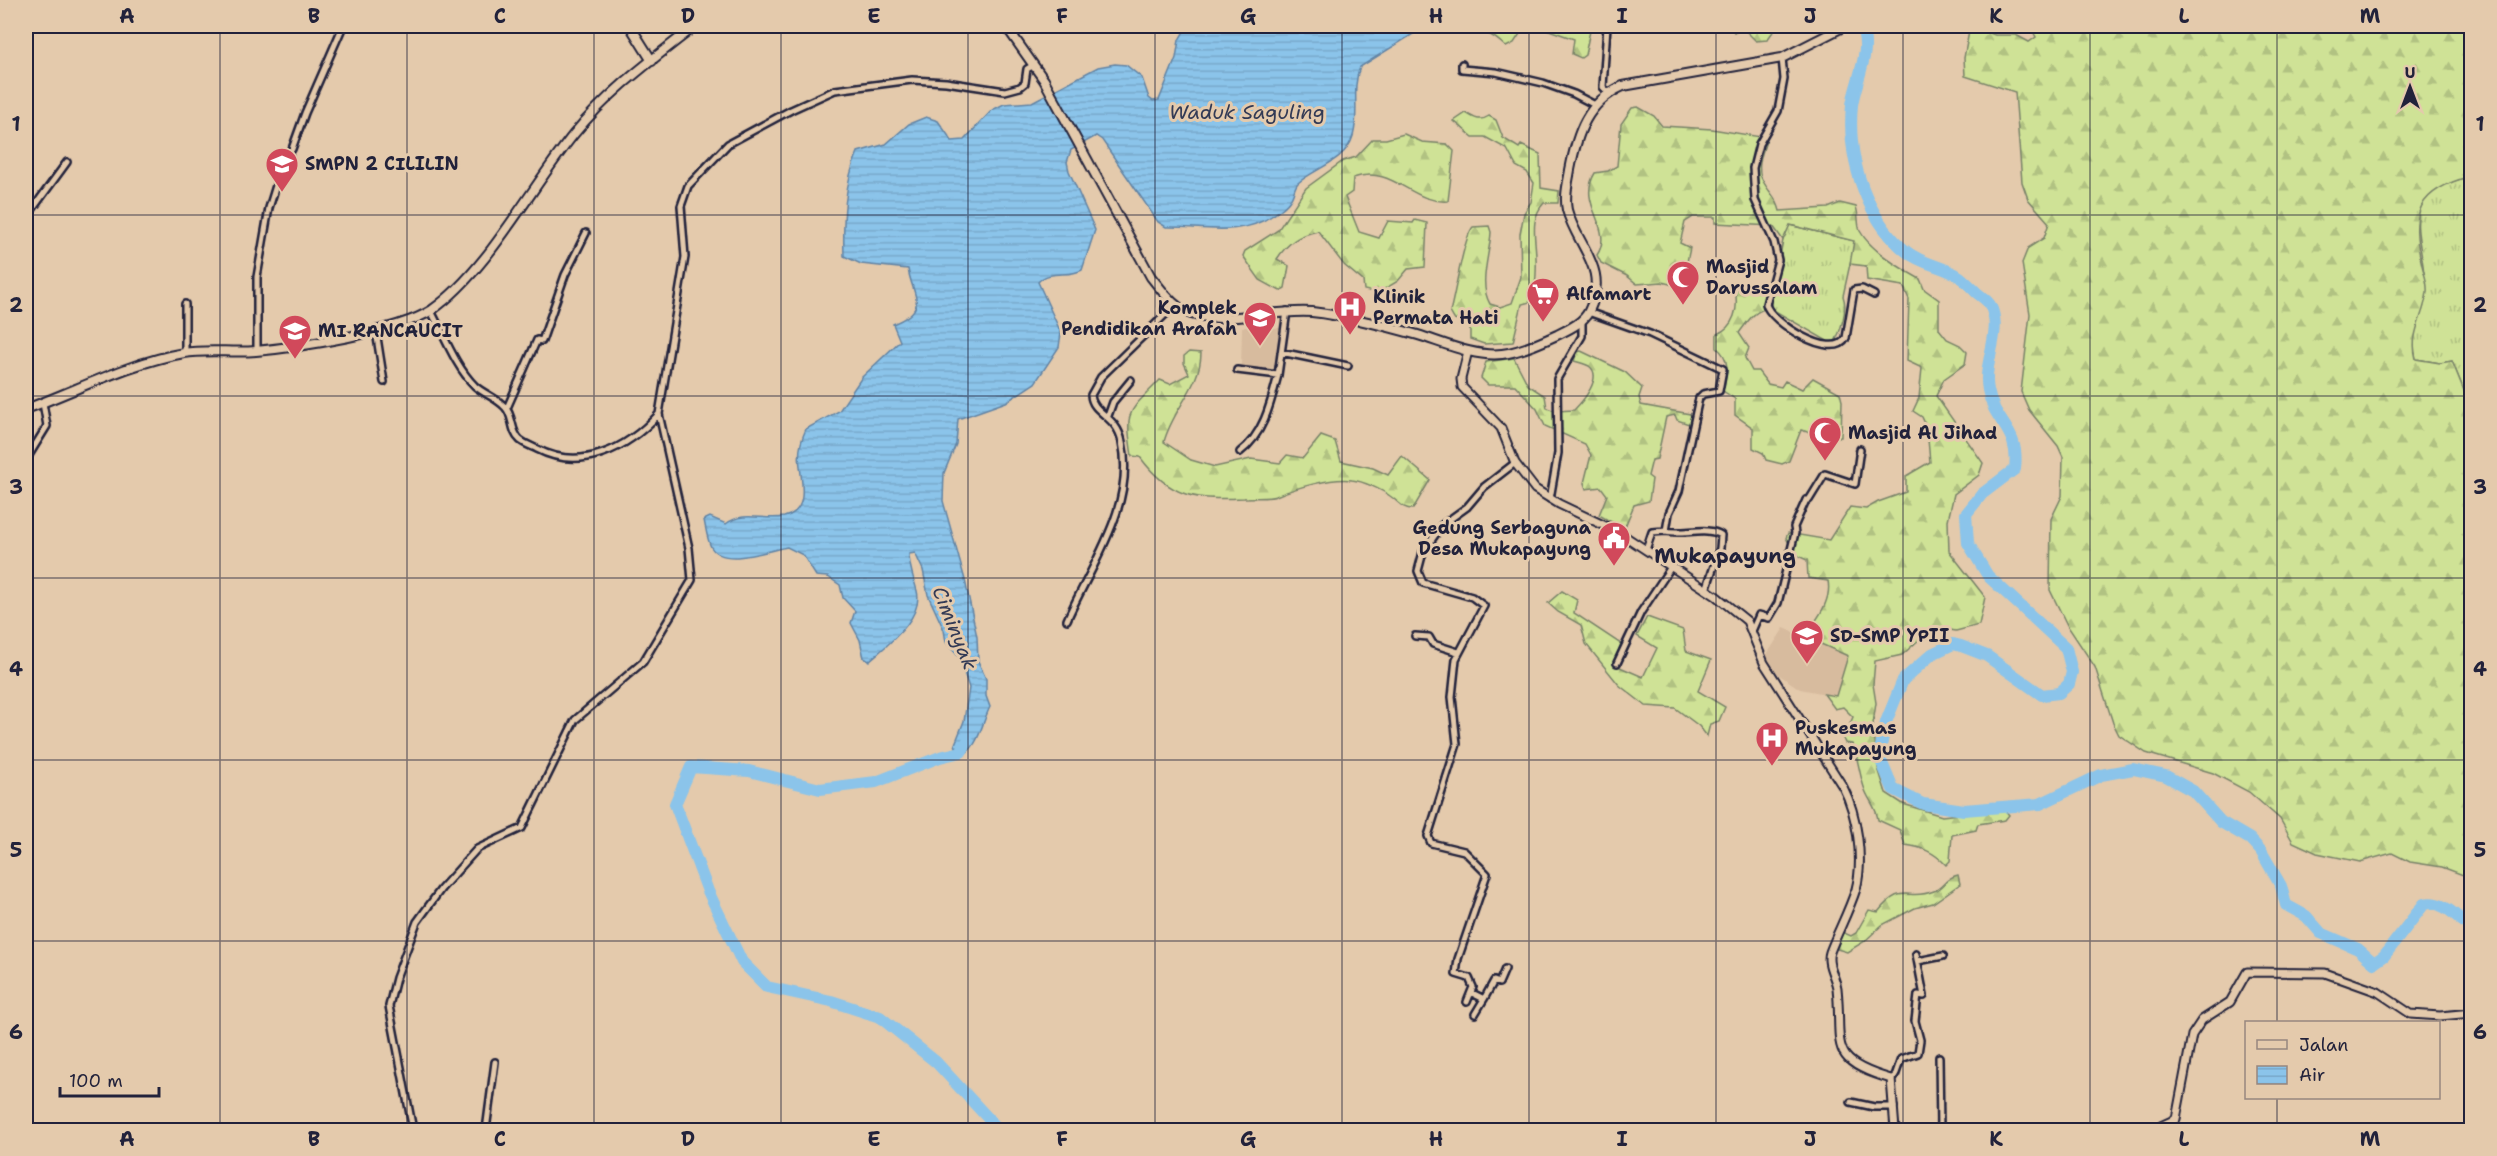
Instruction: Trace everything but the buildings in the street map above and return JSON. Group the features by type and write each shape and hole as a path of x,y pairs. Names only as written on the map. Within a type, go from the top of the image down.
{"main road":[{"path":"630,26 652,61"},
{"path":"26,409 43,404 101,378 184,353 257,351 376,331 431,311 466,281 550,166 596,109 619,86 695,26"},
{"path":"1006,26 1044,80 1083,148 1151,277 1175,305 1195,315 1208,317 1287,311 1349,318 1468,351 1500,355 1512,353 1546,340 1582,321 1595,295 1596,277 1589,253 1568,213 1566,195 1580,128 1595,105 1609,93 1633,84 1782,58 1845,26"}],"street":[{"path":"257,351 256,277 269,208 283,163 292,149 305,112 343,26"},
{"path":"1607,26 1602,87 1609,93"},
{"path":"1782,58 1784,79 1778,111 1759,144 1753,168 1755,200 1774,242 1778,260 1766,304 1767,310 1772,316 1810,340 1833,347 1842,345 1846,338 1854,290 1864,289 1874,295"},
{"path":"1462,64 1462,69 1496,72 1543,83 1595,105"},
{"path":"413,1131 389,1006 412,932 436,896 477,849 522,828 575,720 635,670 654,649 692,580 689,548 659,414 685,257 681,206 688,186 728,144 791,110 835,90 912,80 946,82 1005,91 1020,87 1024,82 1027,69 1034,65"},
{"path":"26,218 67,162"},
{"path":"586,234 565,275 542,341 537,340 507,408 513,428 520,439 545,453 578,460 593,458 623,444 659,414"},
{"path":"184,353 185,304"},
{"path":"1067,620 1120,503 1125,458 1120,433 1108,416 1093,405 1090,395 1094,386 1175,305"},
{"path":"431,311 465,374 483,393 507,408"},
{"path":"1240,452 1257,433 1270,405 1278,375 1287,311"},
{"path":"1588,312 1650,334 1723,369 1719,391 1702,394 1699,398 1679,491 1669,513 1666,531"},
{"path":"1550,499 1558,453 1557,379 1582,336 1582,321"},
{"path":"376,331 384,382"},
{"path":"1468,351 1461,379 1462,387 1501,428 1515,463 1534,489 1550,499 1598,520 1706,590 1741,616 1752,631 1764,663 1799,714 1843,787 1853,809 1857,832 1857,883 1829,960 1837,988 1840,1048 1855,1066 1891,1079"},
{"path":"1281,352 1348,366"},
{"path":"1236,370 1278,375"},
{"path":"1108,416 1113,402 1131,380"},
{"path":"26,460 47,426 43,404"},
{"path":"1752,631 1759,615 1769,618 1778,603 1795,533 1794,527 1806,500 1809,500 1825,474 1855,484 1860,449"},
{"path":"1467,1002 1474,990 1469,978 1456,974 1458,958 1487,874 1464,851 1431,843 1428,836 1457,744 1452,697 1458,652 1484,605 1472,597 1424,583 1418,575 1423,552 1442,525 1462,511 1484,487 1515,463"},
{"path":"1646,550 1652,532 1666,531 1677,534 1708,532 1721,535 1720,548 1706,590"},
{"path":"1617,663 1641,612 1671,567"},
{"path":"1415,636 1429,637 1433,644 1458,652"},
{"path":"1891,1079 1895,1076 1901,1059 1918,1053 1920,1040 1916,1021 1918,995 1924,996 1916,954"},
{"path":"1918,961 1944,956"},
{"path":"1475,1014 1494,981 1499,983 1505,969"},
{"path":"2152,1131 2176,1119 2192,1035 2202,1020 2230,1002 2247,972 2325,973 2378,992 2411,1014 2440,1016 2472,1013"},
{"path":"1472,993 1484,999"},
{"path":"1939,1057 1940,1131"},
{"path":"486,1131 495,1062"},
{"path":"1891,1079 1895,1131"},
{"path":"1851,1102 1874,1107 1894,1107"},
{"path":"1576,1131 1578,1126 1591,1128"}],"shaded area":[{"name":"Komplek Pendidikan Arafah","path":"1242,327 1279,328 1277,369 1241,367"},
{"name":"SD-SMP YPII","path":"1784,628 1848,656 1836,696 1800,689 1775,672 1764,659"}],"green space":[{"path":"1525,26 1514,43 1506,47 1486,33 1460,33 1460,27"},
{"path":"1538,26 1591,26 1585,55 1581,58 1572,54 1574,39"},
{"path":"1730,26 1763,26 1775,29 1767,40 1756,41 1744,29 1734,32"},
{"path":"1970,26 1995,35 2016,35 2029,42 2036,37 2030,26 2471,26 2471,176 2439,188 2429,196 2418,217 2418,247 2427,288 2414,341 2414,350 2416,359 2440,363 2452,361 2471,408 2471,878 2442,867 2410,862 2392,853 2360,862 2317,853 2293,842 2280,819 2249,792 2213,773 2146,753 2119,735 2095,667 2067,625 2050,590 2051,519 2062,496 2063,457 2058,446 2029,410 2021,392 2030,314 2022,263 2028,248 2044,238 2049,223 2028,199 2022,182 2015,92 1965,76 1964,58"},
{"path":"1638,107 1654,116 1662,126 1712,129 1767,138 1760,160 1760,171 1780,211 1828,208 1840,203 1856,207 1859,228 1865,238 1887,258 1920,279 1924,289 1939,300 1939,329 1947,339 1960,345 1967,352 1965,364 1944,379 1936,396 1983,463 1979,475 1954,494 1948,520 1949,551 1985,597 1979,625 1956,631 1938,628 1921,638 1902,655 1875,661 1873,684 1876,703 1873,724 1878,768 1886,793 1903,804 1942,816 2004,809 2009,815 2005,820 1978,824 1976,830 1952,835 1950,861 1946,865 1927,851 1905,845 1900,830 1878,820 1865,790 1852,744 1845,743 1841,734 1849,726 1853,717 1843,707 1835,709 1824,694 1836,696 1848,656 1796,633 1803,622 1814,623 1827,598 1828,581 1808,578 1807,560 1796,555 1786,538 1788,533 1829,540 1850,507 1866,509 1906,492 1906,476 1930,462 1927,428 1922,417 1913,411 1919,398 1922,368 1907,361 1909,299 1903,286 1867,280 1866,266 1850,264 1854,241 1790,225 1783,240 1773,226 1715,223 1715,217 1693,217 1685,222 1680,243 1690,248 1685,271 1696,286 1693,290 1662,282 1637,284 1627,276 1601,263 1597,255 1602,235 1592,205 1590,184 1595,173 1608,171 1617,166 1621,124 1632,108"},
{"path":"1466,113 1480,119 1489,116 1496,120 1503,138 1519,148 1521,145 1540,154 1541,188 1559,191 1558,203 1544,203 1536,216 1534,301 1522,304 1513,342 1484,344 1470,339 1470,322 1454,319 1450,312 1463,253 1473,227 1489,226 1491,232 1485,278 1490,304 1500,307 1512,303 1521,277 1520,234 1524,213 1531,202 1534,183 1527,172 1516,166 1507,149 1485,137 1473,137 1454,121"},
{"path":"1404,134 1422,142 1447,144 1454,151 1448,201 1423,197 1391,180 1367,175 1353,178 1352,192 1345,197 1359,232 1379,238 1388,221 1413,223 1415,220 1427,223 1425,267 1408,269 1398,281 1378,293 1364,290 1363,281 1344,265 1318,231 1294,240 1277,259 1289,266 1285,288 1280,291 1260,280 1243,256 1245,251 1278,230 1306,188 1343,161 1356,157 1373,139 1386,139"},
{"path":"2471,176 2471,408 2452,361 2440,363 2416,359 2414,342 2416,325 2425,296 2418,222 2420,208 2429,195 2445,185"},
{"path":"1789,225 1855,241 1843,296 1845,307 1843,319 1835,342 1829,342 1770,308 1783,240"},
{"path":"1744,285 1749,290 1773,294 1770,308 1756,313 1739,333 1749,348 1745,358 1752,371 1758,371 1768,384 1781,387 1785,381 1802,389 1813,378 1840,393 1842,401 1841,437 1824,437 1801,430 1789,461 1782,464 1766,460 1763,453 1753,448 1753,428 1735,415 1735,399 1723,391 1726,363 1717,348 1717,334 1728,327 1731,322 1736,310 1735,291"},
{"path":"1581,351 1625,372 1642,388 1639,397 1641,405 1691,416 1689,424 1677,420 1675,415 1666,417 1657,459 1652,460 1648,476 1652,479 1649,501 1634,505 1624,529 1599,515 1607,495 1601,487 1586,489 1584,483 1591,455 1585,444 1545,426 1537,409 1515,385 1488,385 1481,378 1486,362 1514,358 1528,385 1545,396 1547,408 1555,411 1574,410 1590,389 1594,376 1589,366 1574,361 1577,352"},
{"path":"1189,352 1201,353 1200,365 1164,442 1191,460 1215,467 1251,459 1280,463 1287,455 1303,458 1321,436 1335,441 1341,461 1373,468 1388,475 1402,456 1430,480 1413,509 1403,506 1390,496 1361,482 1344,479 1314,484 1265,498 1198,497 1174,489 1151,471 1140,457 1132,456 1129,420 1135,407 1160,380 1170,384 1189,374 1184,363 1184,356"},
{"path":"1562,591 1577,600 1574,613 1621,644 1613,664 1643,677 1657,648 1637,636 1647,617 1683,630 1686,651 1711,660 1698,691 1725,707 1719,721 1710,724 1707,736 1699,726 1675,708 1646,706 1619,685 1586,644 1581,625 1558,612 1548,603"},
{"path":"1958,875 1960,884 1933,903 1915,908 1882,925 1865,941 1847,952 1837,949 1842,932 1851,936 1856,933 1869,910 1878,912 1893,897 1899,895 1917,895 1934,891"}],"water":[{"name":"Waduk Saguling","path":"1187,26 1426,26 1360,67 1356,84 1355,127 1349,145 1337,158 1298,183 1287,204 1261,222 1234,229 1166,227 1158,222 1102,140 1096,136 1071,150 1067,162 1069,171 1095,230 1082,270 1048,276 1038,282 1061,333 1059,347 1035,383 1006,402 958,419 956,444 944,473 943,501 965,580 977,637 978,661 986,679 986,696 990,707 975,743 971,749 959,756 955,744 964,721 969,688 959,657 946,642 944,630 928,595 923,570 915,553 909,554 917,591 918,601 915,611 910,621 894,639 869,661 864,658 860,640 851,623 855,611 843,598 840,585 828,577 816,576 803,555 787,547 736,557 717,553 711,547 704,520 710,517 726,524 747,517 784,517 797,509 802,496 799,461 801,442 806,429 839,411 862,377 900,341 893,324 912,313 915,307 915,295 908,269 861,264 844,256 844,216 847,190 858,152 886,144 909,124 926,117 938,121 952,141 964,140 992,110 1004,104 1032,102 1098,67 1115,64 1126,65 1142,78 1149,98 1153,101 1159,100 1176,58 1179,40"}],"waterway":[{"path":"1860,26 1865,44 1852,105 1851,129 1862,187 1879,221 1900,247 1920,260 1960,277 1988,302 1994,315 1995,326 1988,369 1988,390 1995,411 2014,444 2015,469 1982,494 1966,514 1968,543 1988,576 2066,648 2072,672 2069,684 2059,693 2042,695 1987,656 1961,646 1953,644 1932,654 1903,680 1886,722 1879,756 1893,789 1923,804 1964,810 2040,804 2101,775 2133,769 2166,776 2193,791 2221,822 2250,839 2261,851 2281,886 2286,905 2306,916 2321,933 2358,949 2374,963 2384,956 2424,904 2438,904 2444,907 2472,929"},
{"name":"Ciminyak","path":"968,741 961,752 940,757 876,782 820,789 749,771 691,767 675,804 708,891 742,962 767,987 831,1001 880,1017 936,1062 999,1130"}],"place":[{"name":"SMPN 2 CILILIN","path":"282,193"},
{"name":"Masjid Darussalam","path":"1683,306"},
{"name":"Alfamart","path":"1543,323"},
{"name":"Klinik Permata Hati","path":"1350,336"},
{"name":"Komplek Pendidikan Arafah","path":"1260,347"},
{"name":"MI RANCAUCIT","path":"295,360"},
{"name":"Masjid Al Jihad","path":"1825,462"},
{"name":"Gedung Serbaguna Desa Mukapayung","path":"1614,567"},
{"name":"SD-SMP YPII","path":"1807,665"},
{"name":"Puskesmas Mukapayung","path":"1772,767"}],"district":[{"name":"Mukapayung","path":"1725,556"}]}
